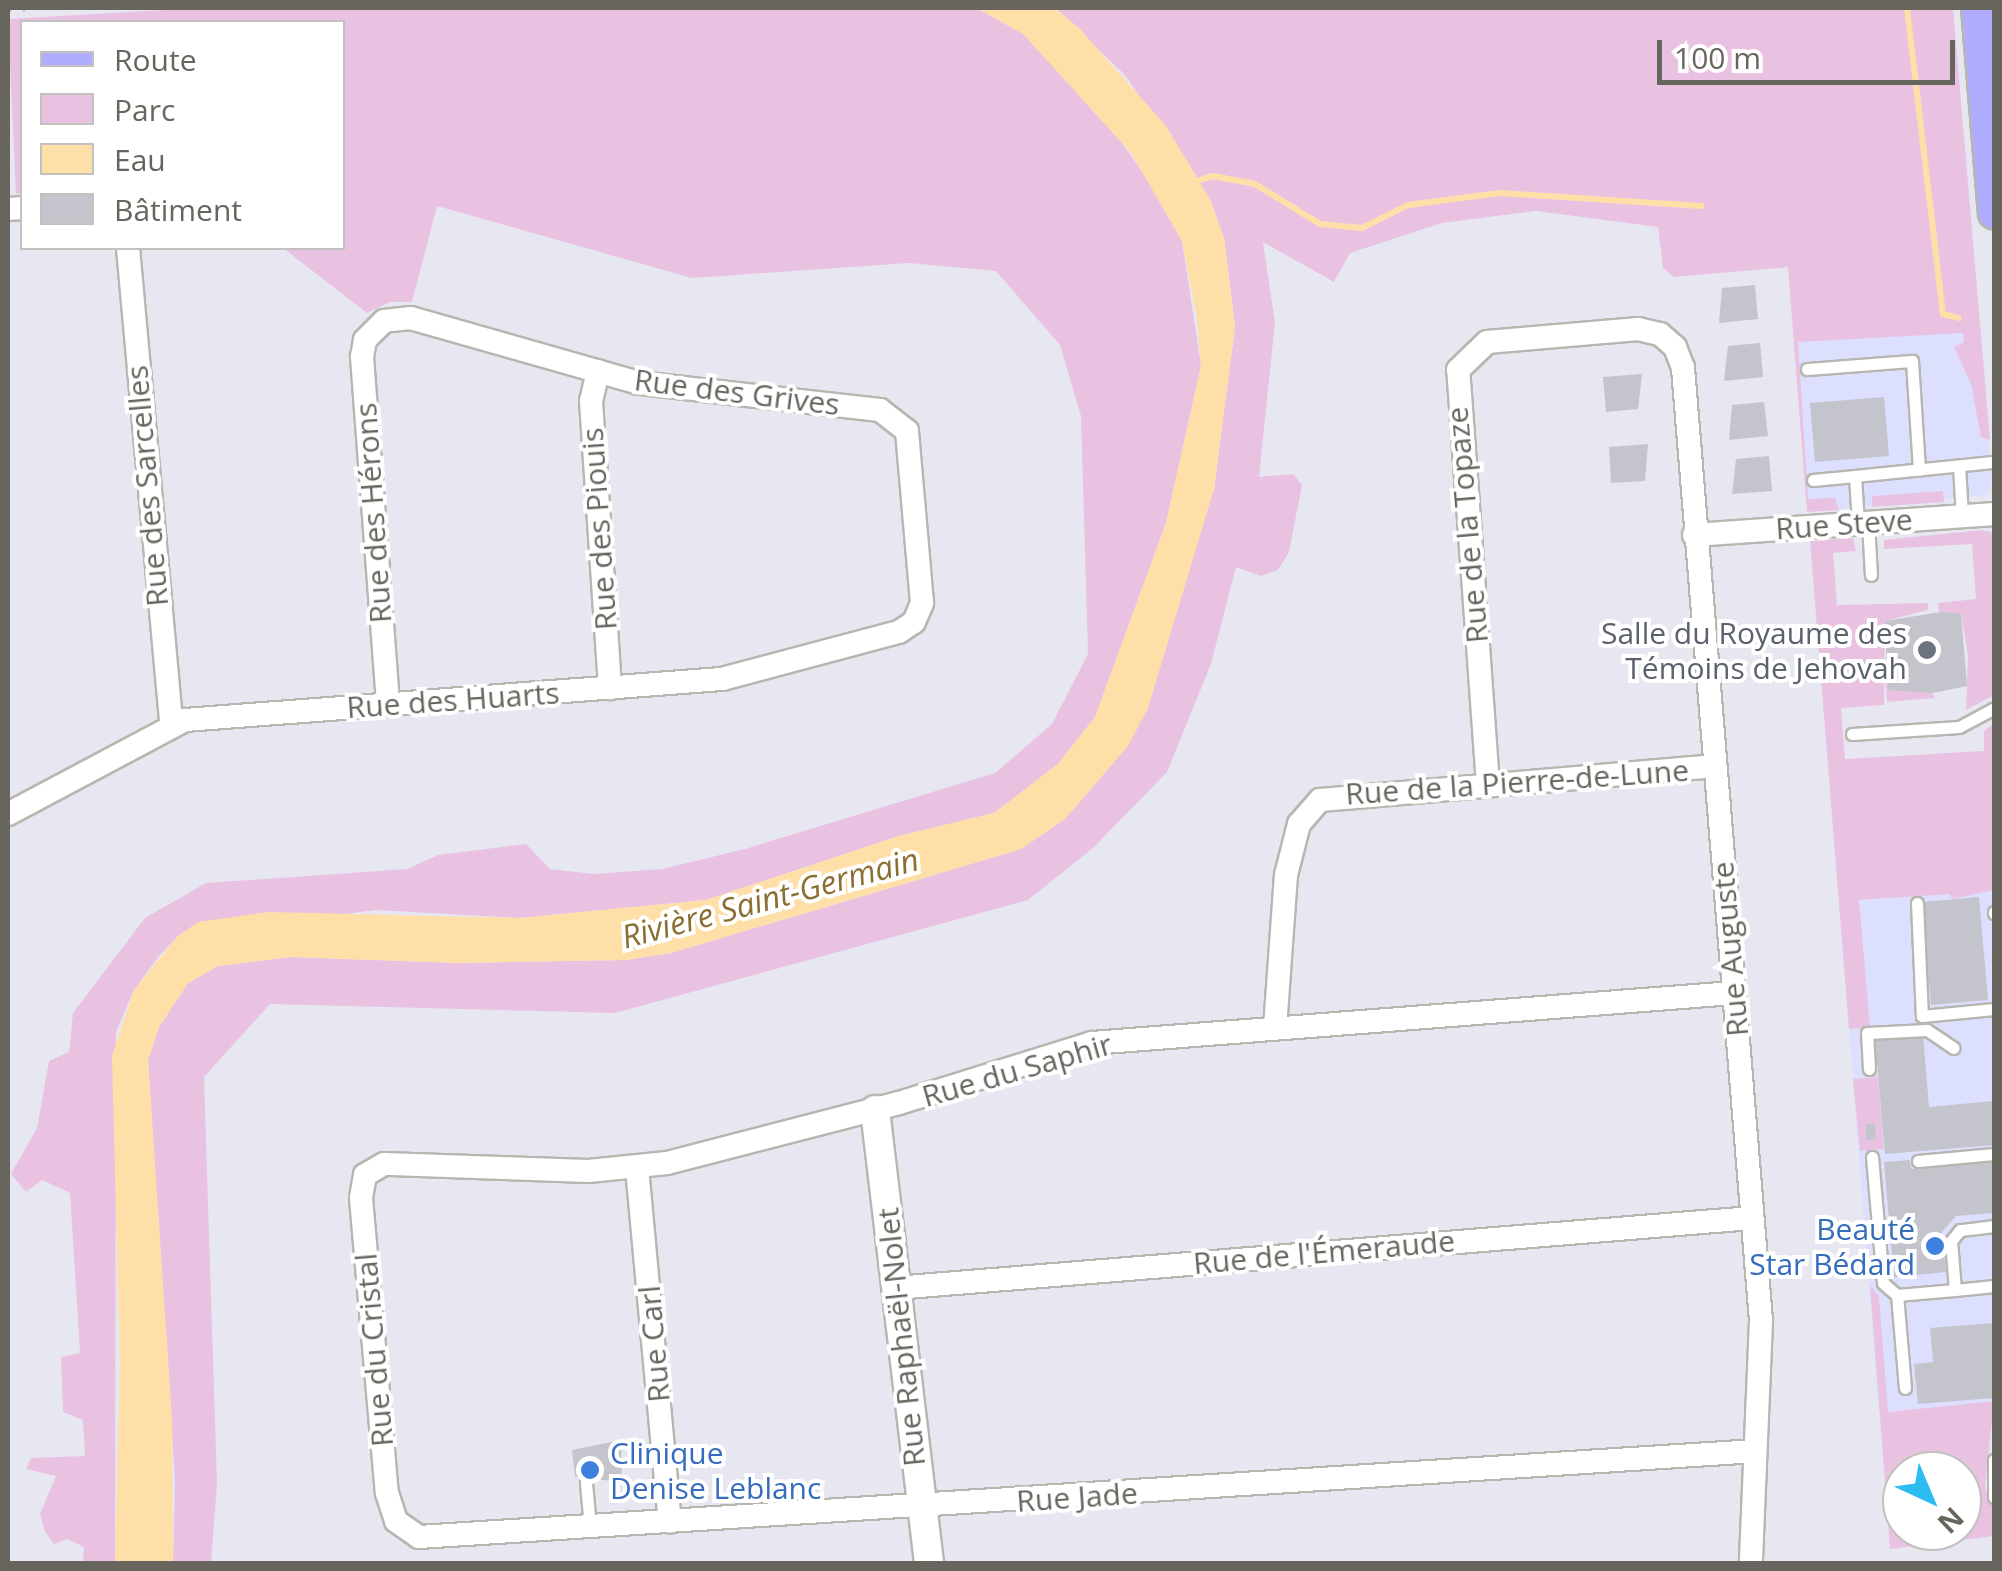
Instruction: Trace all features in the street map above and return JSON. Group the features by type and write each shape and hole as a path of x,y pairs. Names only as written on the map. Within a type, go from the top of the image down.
{"main road":[{"path":"1978,8 1994,213"}],"street":[{"name":"Rue des Sarcelles","path":"128,250 170,724"},
{"name":"Rue des Grives","path":"376,326 411,318 598,372 896,417 912,450 922,592 914,622"},
{"name":"Rue des Hérons","path":"376,326 362,357 388,704"},
{"name":"Rue de la Topaze","path":"1488,785 1458,370 1478,346 1500,340 1638,329 1668,340"},
{"name":"Rue Auguste","path":"1668,340 1683,368 1762,1346 1750,1564"},
{"name":"Rue des Piouis","path":"598,372 591,401 610,688"},
{"name":"Rue Steve","path":"1694,534 1994,514"},
{"name":"Rue des Huarts","path":"8,814 170,724 734,677 888,636 914,622"},
{"name":"Rue de la Pierre-de-Lune","path":"1275,1028 1282,894 1308,810 1334,796 1714,766"},
{"name":"Rue du Saphir","path":"369,1170 392,1164 637,1168 875,1110 1092,1043 1733,993"},
{"name":"Rue Raphaël-Nolet","path":"875,1110 929,1564"},
{"name":"Rue Carl","path":"637,1168 670,1520"},
{"name":"Rue du Cristal","path":"369,1170 361,1198 386,1493 401,1528"},
{"name":"Rue de l'Émeraude","path":"895,1288 1752,1218"},
{"name":"Rue Jade","path":"401,1528 430,1538 1756,1451"}],"lane":[{"path":"1807,369 1912,361 1919,470"},
{"path":"1814,480 1994,462"},
{"path":"1959,466 1962,516"},
{"path":"1854,476 1872,575"},
{"path":"1852,734 1958,727 1994,708"},
{"path":"1917,902 1922,1016 1994,1009"},
{"path":"1869,1068 1867,1033 1926,1030 1954,1048"},
{"path":"1918,1162 1994,1154"},
{"path":"1872,1157 1883,1283 1897,1295 1905,1388"},
{"path":"1955,1290 1951,1241 1960,1230 1994,1226"},
{"path":"1897,1295 1994,1286"},
{"path":"1994,1460 1994,1497"},
{"path":"586,1483 590,1527"}],"shaded area":[{"path":"1981,331 1992,482 1986,495 1807,512 1794,342"},
{"path":"1994,890 1994,1401 1879,1413 1839,902"}],"green space":[{"path":"197,8 977,8 1023,34 1097,109 1168,207 1182,241 1201,366 1166,523 1095,717 1058,764 994,813 899,836 706,900 520,918 376,910 178,936 159,956 134,990 116,1032 115,1563 83,1563 84,1547 67,1539 54,1544 45,1532 40,1514 56,1476 26,1469 31,1458 85,1456 83,1420 63,1412 61,1357 80,1353 70,1193 42,1180 26,1192 11,1174 37,1128 49,1061 69,1052 73,1013 145,918 206,883 407,869 438,855 526,844 550,869 594,874 662,869 745,849 995,773 1052,724 1088,654 1081,416 1060,345 996,271 909,263 692,278 437,206 412,302 390,302 367,313 286,250 345,250 345,20 20,20 20,193 16,194 8,19"},
{"path":"1055,8 1953,8 1990,440 1981,437 1971,384 1954,347 1964,342 1963,333 1798,342 1808,499 1835,498 1839,510 1807,512 1788,267 1674,277 1663,268 1658,227 1536,211 1442,223 1350,253 1334,282 1263,242 1275,322 1259,477 1293,474 1302,485 1289,552 1278,570 1261,576 1236,567 1211,664 1167,772 1093,848 1028,900 615,1013 270,1004 204,1077 217,1484 211,1563 173,1563 175,1481 148,1060 159,1027 188,983 218,966 290,957 459,963 626,960 671,953 1021,849 1065,819 1214,489 1235,327 1224,238 1210,199 1125,75"},
{"path":"1943,491 1944,502 1872,507 1872,496"},
{"path":"1991,532 1994,543 1994,695 1966,710 1968,655 1961,615 1939,612 1938,603 1976,599 1972,544 1884,549 1884,540"},
{"path":"1853,538 1856,551 1833,553 1837,605 1928,603 1928,610 1885,621 1884,705 1841,708 1845,759 1984,751 1984,731 1994,723 1994,890 1952,899 1950,894 1859,900 1870,1027 1849,1029 1810,541"},
{"path":"1885,674 1889,690 1929,688 1935,698 1887,702"},
{"path":"1878,1077 1884,1149 1860,1151 1853,1079"},
{"path":"1870,1285 1879,1297 1888,1412 1994,1401 1985,1488 1994,1509 1994,1536 1982,1538 1982,1451 1883,1451"}],"water":[{"name":"Rivière Saint-Germain","path":"977,8 1055,8 1079,28 1166,126 1210,199 1224,238 1235,327 1214,489 1148,708 1128,746 1065,819 1021,849 671,953 626,960 459,963 290,957 218,966 188,983 159,1027 148,1060 172,1418 173,1563 115,1563 120,1364 112,1056 134,990 178,936 198,922 268,912 520,918 706,900 899,836 994,813 1058,764 1095,717 1166,523 1201,366 1197,318 1182,241 1131,153 1023,34"}],"building":[{"path":"1755,285 1758,319 1719,323 1722,288"},
{"path":"1760,343 1763,377 1724,381 1728,346"},
{"path":"1642,374 1638,409 1606,412 1603,377"},
{"path":"1884,397 1889,456 1815,462 1810,403"},
{"path":"1764,402 1768,436 1729,440 1732,405"},
{"path":"1648,444 1645,481 1611,483 1609,447"},
{"path":"1769,456 1772,491 1732,494 1736,459"},
{"name":"Salle du Royaume des Témoins de Jehovah","path":"1941,612 1961,614 1967,686 1933,693 1888,690 1885,621"},
{"path":"1875,660 1876,672 1865,673 1864,661"},
{"path":"1979,897 1988,1000 1931,1005 1922,902"},
{"path":"1923,1035 1929,1107 1994,1101 1994,1145 1885,1154 1875,1039"},
{"path":"1875,1123 1876,1139 1866,1140 1866,1124"},
{"path":"1910,1160 1911,1169 1994,1161 1994,1213 1956,1216 1942,1232 1946,1272 1894,1277 1884,1162"},
{"path":"1994,1323 1994,1398 1918,1404 1914,1364 1933,1362 1930,1328"},
{"path":"621,1440 622,1482 575,1477 572,1450"}],"waterway":[{"path":"1907,8 1943,314 1959,318"},
{"path":"1191,183 1213,176 1255,184 1320,224 1362,228 1408,205 1500,193 1702,206"}],"railway":[{"path":"8,9 34,8"}],"place":[{"name":"Salle du Royaume des Témoins de Jehovah","path":"1927,650"},
{"name":"Beauté Star Bédard","path":"1935,1246"},
{"name":"Clinique Denise Leblanc","path":"590,1470"}]}
